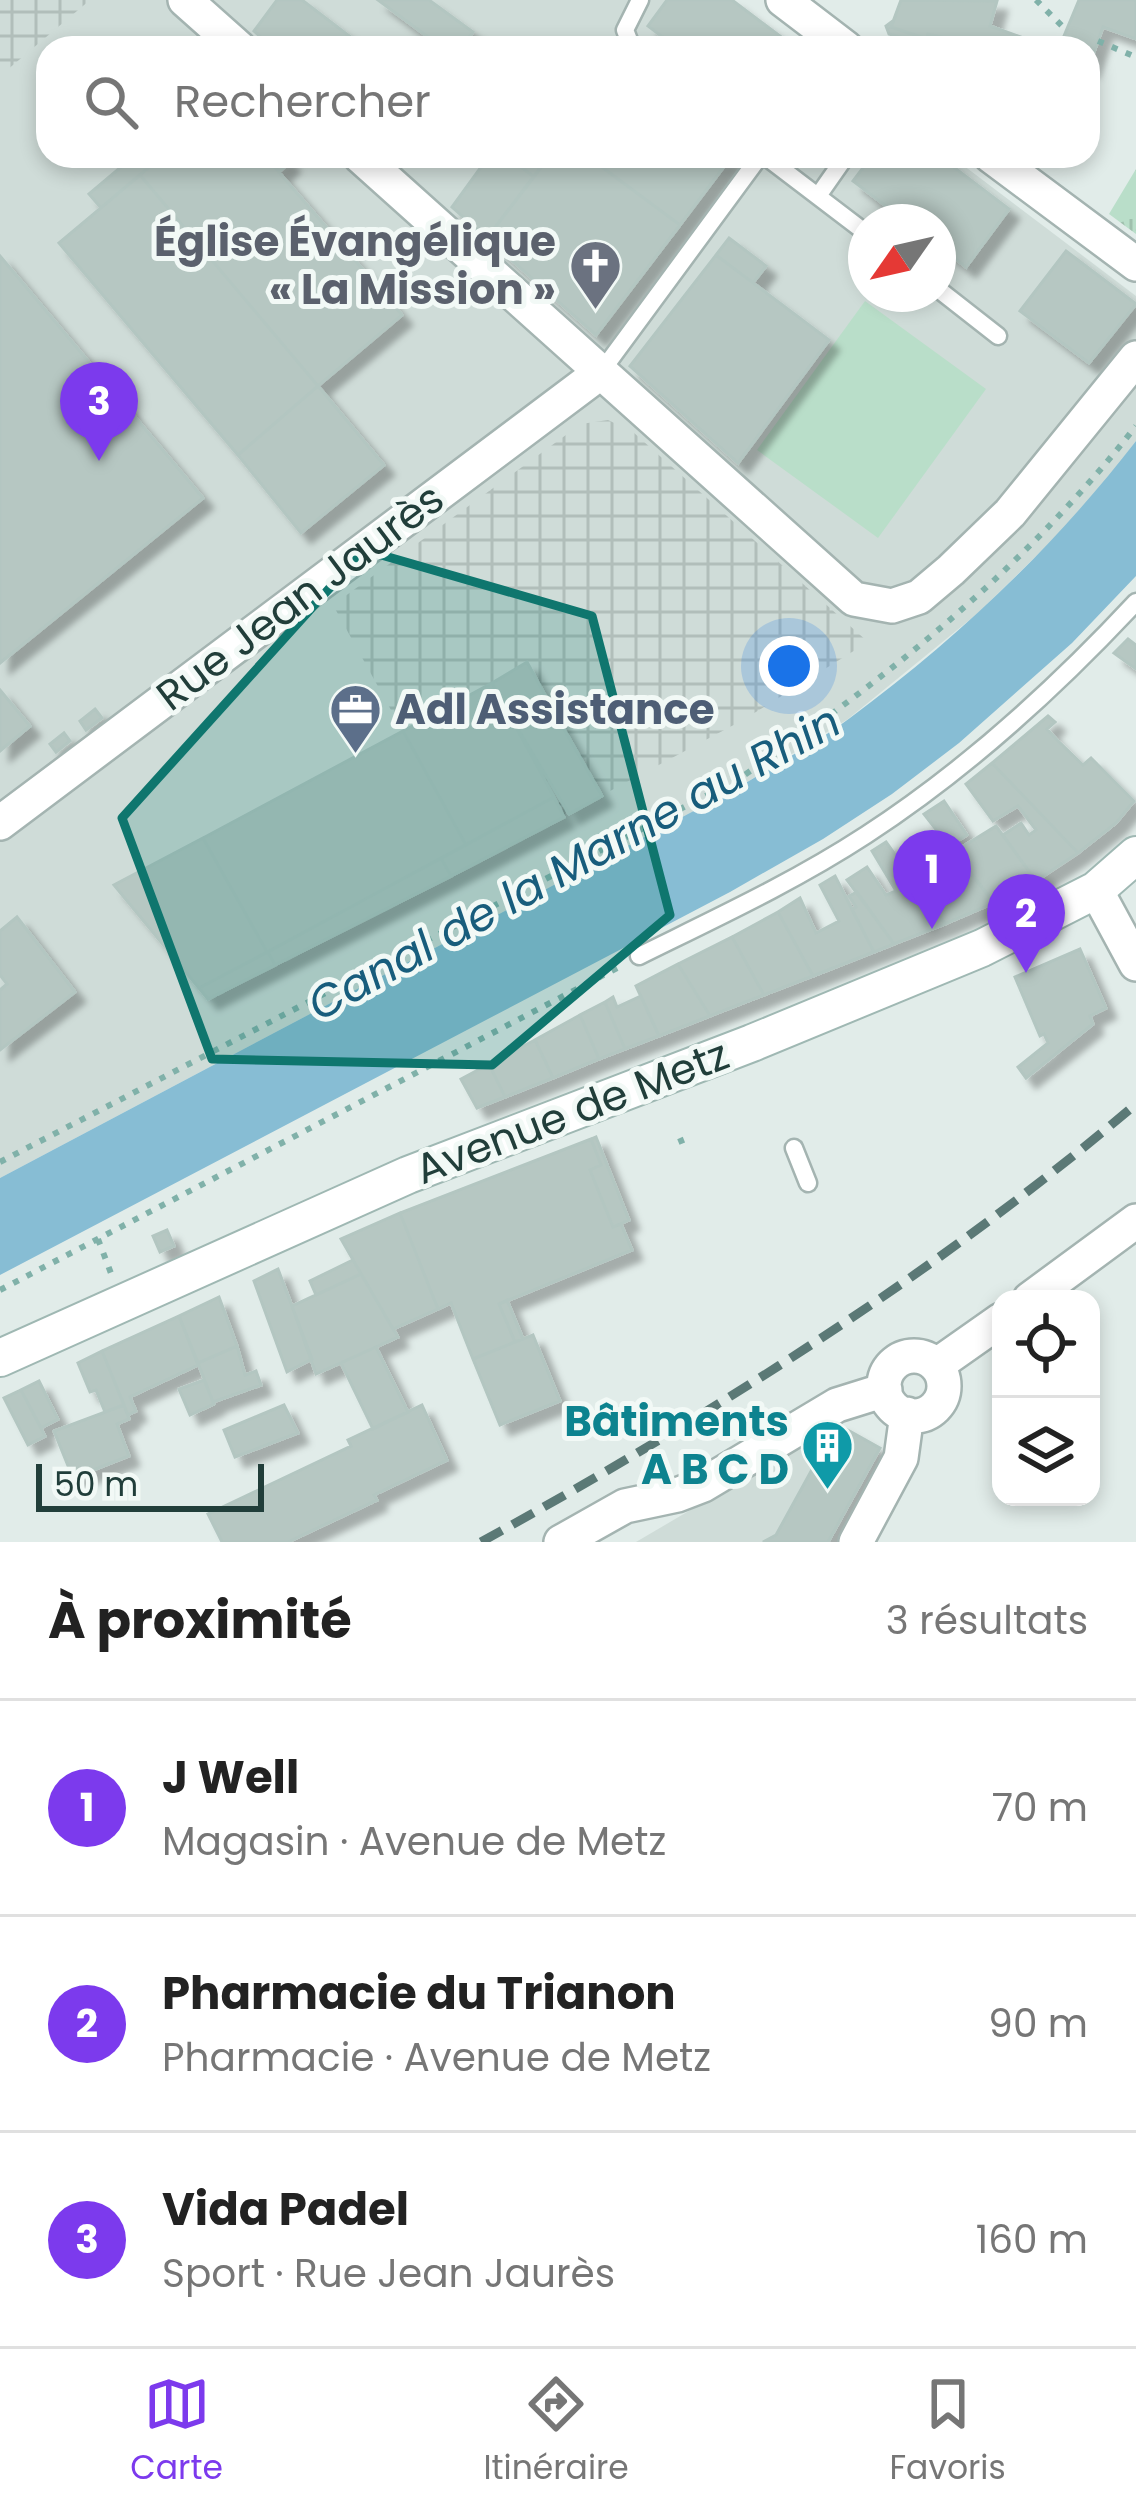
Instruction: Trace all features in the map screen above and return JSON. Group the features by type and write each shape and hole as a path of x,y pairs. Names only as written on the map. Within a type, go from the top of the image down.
{"main road":[{"name":"Avenue de Metz","path":"0,1358 408,1175 752,1043 982,948 1096,890 1136,855"}],"street":[{"path":"185,0 226,36"},
{"path":"783,0 830,36"},
{"path":"373,168 854,598 892,606 919,597 1010,513 1136,358"},
{"path":"1008,168 1136,264"},
{"name":"Rue Jean Jaurès","path":"0,823 601,372"},
{"path":"1096,890 1136,964"},
{"path":"1042,1290 1136,1220"},
{"path":"937,1366 992,1326"},
{"path":"561,1542 625,1506 677,1496 703,1485 837,1405 896,1402 921,1414 933,1408 942,1396 944,1382 937,1366 913,1355 899,1359 888,1372 896,1402 901,1458 856,1542"}],"lane":[{"path":"627,36 625,30 640,0"},
{"path":"601,372 754,168"},
{"path":"780,168 848,219"},
{"path":"818,196 838,168"},
{"path":"956,303 998,336"},
{"path":"639,956 786,884 943,781 1022,715 1136,602"},
{"path":"794,1148 808,1183"}],"path":[{"path":"1036,0 1066,30"},
{"path":"1100,42 1136,57"},
{"path":"0,1162 740,778 840,711 980,597 1082,495 1136,426"},
{"path":"0,1290 639,956"},
{"path":"680,1138 685,1150"},
{"path":"98,1239 108,1266"}],"highlighted area":[{"path":"364,550 592,616 670,915 492,1065 212,1059 122,818"}],"shaded area":[{"path":"0,0 732,0 780,36 36,36 36,168 967,168 1136,296 1136,441 1086,507 978,613 848,719 739,787 0,1178"},
{"path":"0,0 90,0 47,36 36,36 36,46 0,76"},
{"path":"608,420 633,432 868,642 743,720 451,876 441,858 465,844 333,605 581,424"},
{"path":"837,1424 880,1448 828,1542 636,1542"}],"green space":[{"path":"1136,169 1136,234 1109,214"},
{"path":"857,312 880,312 986,389 878,538 757,450"}],"water":[{"name":"Canal de la Marne au Rhin","path":"1136,441 1136,576 1072,643 959,743 892,794 730,892 0,1275 0,1178 739,787 823,737 928,656 1003,589"}],"building":[{"path":"277,0 302,0 349,36 260,36 254,31"},
{"path":"378,0 429,0 473,32 470,36 427,36"},
{"path":"667,0 732,0 780,36 661,36 648,26"},
{"path":"901,0 997,1 990,26 1018,36 918,36 891,27"},
{"path":"1079,0 1136,0 1136,39 1103,27 1100,36 1064,36"},
{"path":"894,20 891,27 918,36 889,34 886,26"},
{"path":"120,168 148,168 101,208 89,194"},
{"path":"148,168 275,168 402,315 318,386 140,175"},
{"path":"480,168 522,168 534,177 487,238 452,207"},
{"path":"540,168 603,168 680,225 596,335 487,238"},
{"path":"603,168 723,168 680,225"},
{"path":"863,168 955,168 1009,209 966,267 956,259 956,204 883,204 853,181"},
{"path":"140,175 318,386 238,455 59,243"},
{"path":"729,238 766,266 753,283 716,255"},
{"path":"1066,251 1136,304 1089,363 1020,311"},
{"path":"716,255 829,340 738,463 630,366"},
{"path":"0,256 203,498 0,663"},
{"path":"318,386 384,465 301,533 238,455"},
{"path":"1128,639 1136,645 1136,669 1114,653"},
{"path":"527,662 552,708 518,729 492,683"},
{"path":"492,683 554,797 466,845 403,731"},
{"path":"0,690 30,726 0,751"},
{"path":"552,708 602,796 569,814 518,729"},
{"path":"95,709 102,718 86,730 80,721"},
{"path":"1048,716 1055,722 1047,729 1057,740 1083,765 1091,758 1134,801 1116,823 1078,853 992,763"},
{"path":"403,731 466,845 267,952 203,838"},
{"path":"64,733 70,741 56,752 50,744"},
{"path":"992,763 1078,853 1036,881 1003,835 1021,823 1029,835 1036,830 1018,806 993,821 966,784"},
{"path":"554,797 564,817 451,876 441,858"},
{"path":"944,801 967,835 949,846 924,814"},
{"path":"996,826 1036,881 994,903 954,852"},
{"path":"203,838 267,952 199,988 114,885"},
{"path":"886,842 945,924 894,944 847,880 867,867 886,895 896,891 872,851"},
{"path":"441,858 451,876 275,965 268,952"},
{"path":"965,865 994,903 945,924 921,892"},
{"path":"835,876 874,952 813,976 778,912 800,898 816,933 839,921 820,885"},
{"path":"857,892 894,944 874,952 852,910 856,907 849,896"},
{"path":"778,912 813,976 764,995 732,937"},
{"path":"17,917 75,992 0,1050 0,990 7,984 0,975 0,931"},
{"path":"732,937 764,995 710,1016 678,964"},
{"path":"1080,949 1106,1008 1090,1016 1093,1024 1026,1078 1018,1067 1048,1043 1044,1034 1040,1036 1015,977"},
{"path":"268,952 275,965 208,999 199,988"},
{"path":"678,964 710,1016 659,1036 636,986"},
{"path":"641,996 659,1036 625,1049 605,1002 613,997 617,1007"},
{"path":"605,1002 625,1049 599,1059 580,1015"},
{"path":"580,1015 599,1059 553,1078 535,1040"},
{"path":"535,1040 553,1078 505,1097 489,1064"},
{"path":"489,1064 505,1097 477,1108 461,1079"},
{"path":"596,1137 629,1220 613,1227 590,1170 601,1165 591,1139"},
{"path":"591,1139 601,1165 590,1170 613,1227 621,1224 632,1250 499,1304 515,1342 473,1359 451,1303 438,1309 400,1213"},
{"path":"400,1213 438,1309 393,1329 341,1239"},
{"path":"167,1230 174,1246 160,1252 153,1236"},
{"path":"353,1260 361,1274 316,1295 310,1281"},
{"path":"278,1269 312,1359 287,1372 254,1281"},
{"path":"361,1274 398,1337 316,1374 292,1306"},
{"path":"219,1297 237,1346 198,1363 179,1316"},
{"path":"507,1300 523,1339 515,1342 499,1304"},
{"path":"179,1316 198,1365 130,1397 136,1411 128,1415 102,1351"},
{"path":"533,1335 560,1401 500,1425 473,1359"},
{"path":"237,1346 245,1375 256,1371 261,1385 213,1402 198,1363"},
{"path":"376,1347 408,1412 373,1429 341,1363"},
{"path":"102,1351 124,1405 105,1412 78,1363"},
{"path":"204,1380 214,1404 190,1415 179,1389"},
{"path":"39,1381 58,1419 41,1428 21,1390"},
{"path":"21,1390 45,1436 28,1445 4,1398"},
{"path":"124,1405 129,1419 117,1424 129,1456 73,1478 54,1431"},
{"path":"284,1405 298,1433 235,1457 224,1430"},
{"path":"422,1405 447,1460 288,1542 222,1542 208,1514 351,1446 348,1440"},
{"name":"Bâtiments A B C D","path":"837,1424 880,1448 828,1542 763,1542 776,1535"}],"railway":[{"path":"481,1542 652,1444 820,1339 982,1226 1136,1104"}],"place":[{"name":"Église Évangélique « La Mission »","path":"595,311"},
{"name":"Vida Padel","path":"99,461"},
{"name":"Adl Assistance","path":"356,755"},
{"name":"J Well","path":"932,929"},
{"name":"Pharmacie du Trianon","path":"1026,973"},
{"name":"Bâtiments A B C D","path":"828,1491"}]}
